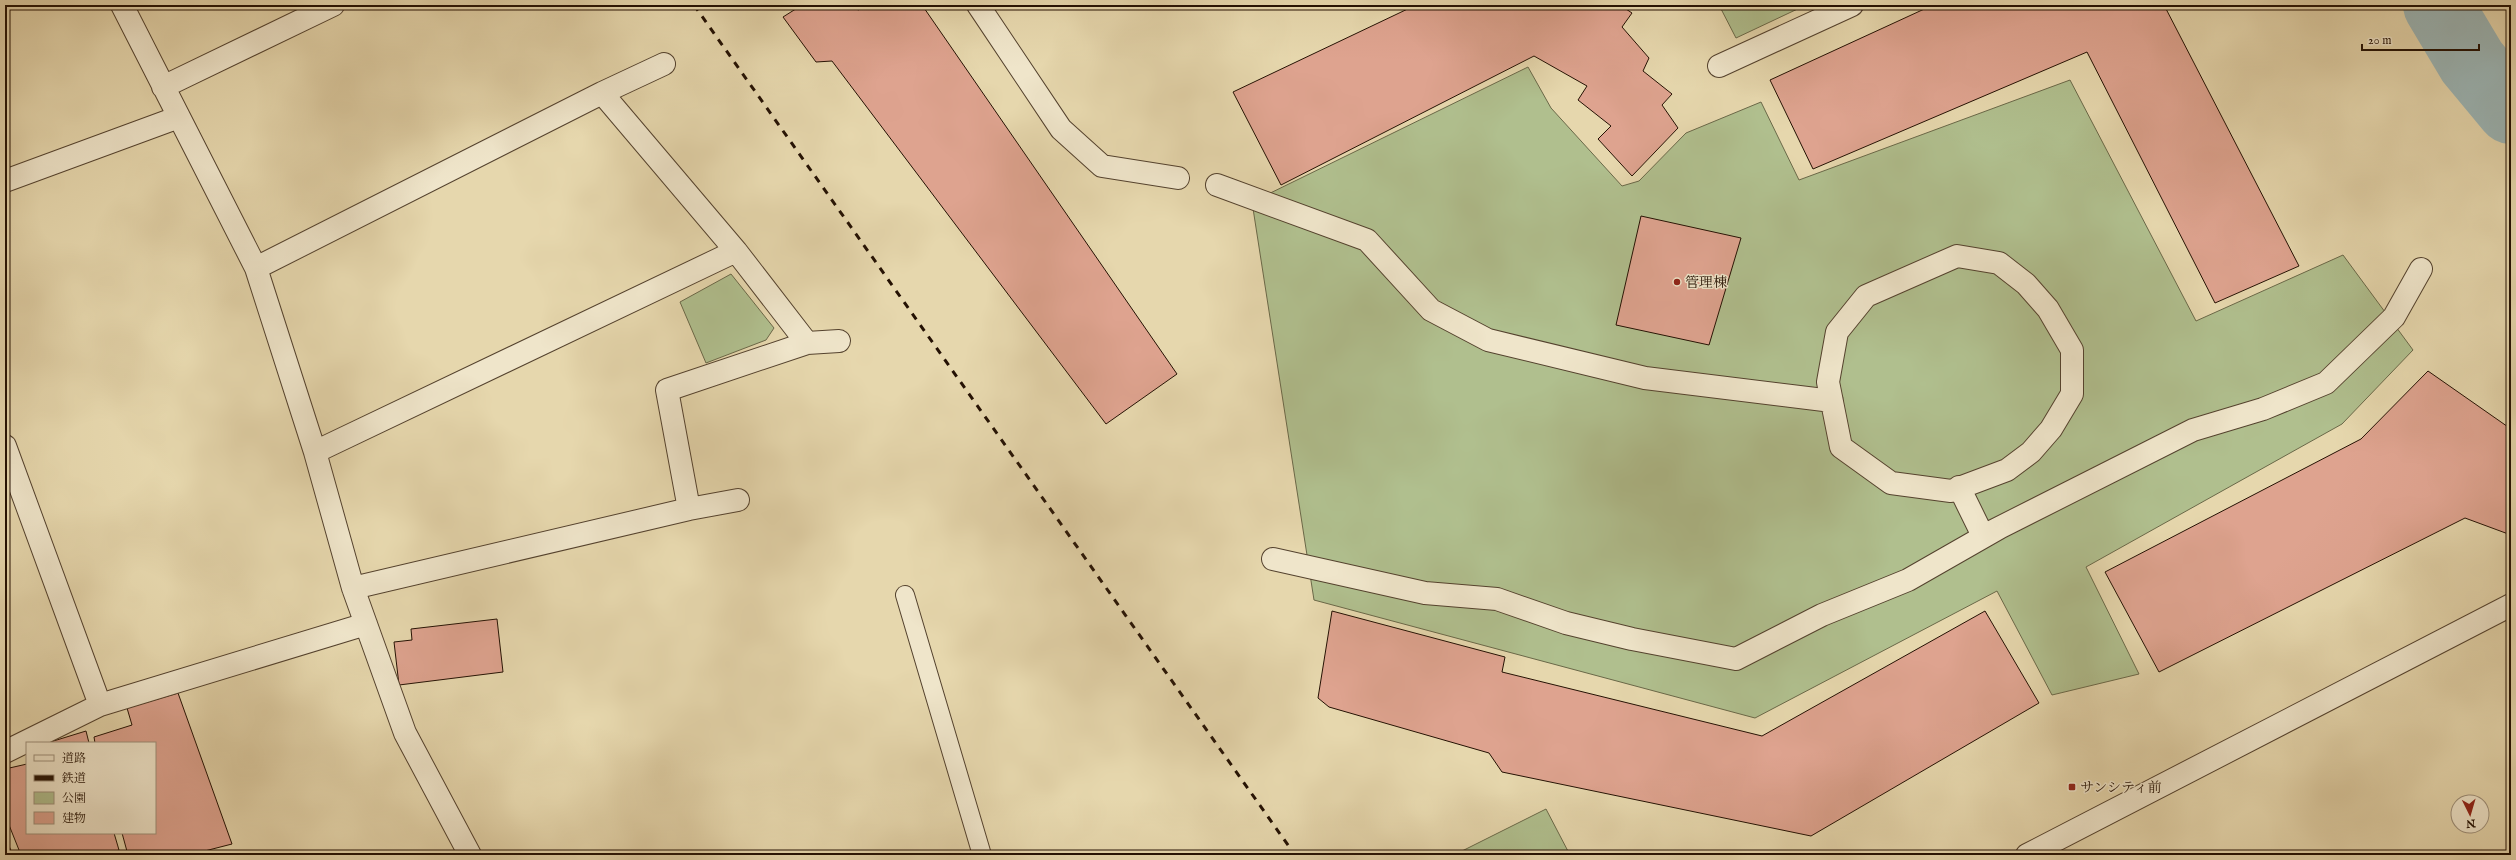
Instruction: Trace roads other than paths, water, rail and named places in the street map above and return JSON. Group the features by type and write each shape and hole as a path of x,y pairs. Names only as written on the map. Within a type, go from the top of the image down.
{"street":[{"path":"122,5 256,268 315,452 353,588 405,733 470,855"},
{"path":"163,87 333,5"},
{"path":"978,5 1061,129 1102,166 1178,178"},
{"path":"1719,66 1852,5"},
{"path":"256,268 602,93 664,64"},
{"path":"602,93 736,251 807,343"},
{"path":"5,181 179,116"},
{"path":"1217,184 1367,240 1431,310 1488,340 1645,378 1832,401"},
{"path":"315,452 736,251"},
{"path":"1957,256 1999,263 2026,284 2048,309 2072,350 2072,394 2051,429 2031,452 2007,470 1951,491 1891,483 1841,447 1832,401 1828,382 1837,332 1866,296 1957,256"},
{"path":"1959,488 1983,536 2193,430 2263,409 2326,383 2394,317 2421,269"},
{"path":"689,509 666,390 807,343 839,341"},
{"path":"5,446 100,706"},
{"path":"353,588 689,509 738,500"},
{"path":"1272,559 1425,593 1497,600 1566,623 1632,639 1736,659 1822,615 1908,580 1999,528"},
{"path":"2027,855 2511,605"},
{"path":"5,752 100,706 366,624"}],"lane":[{"path":"905,595 982,855"}],"waterway":[{"path":"2438,5 2472,62 2511,109"}],"railway":[{"path":"694,5 1295,855"}],"place":[{"name":"管理棟","path":"1677,282"},
{"name":"サンシティ前","path":"2072,787"}]}
